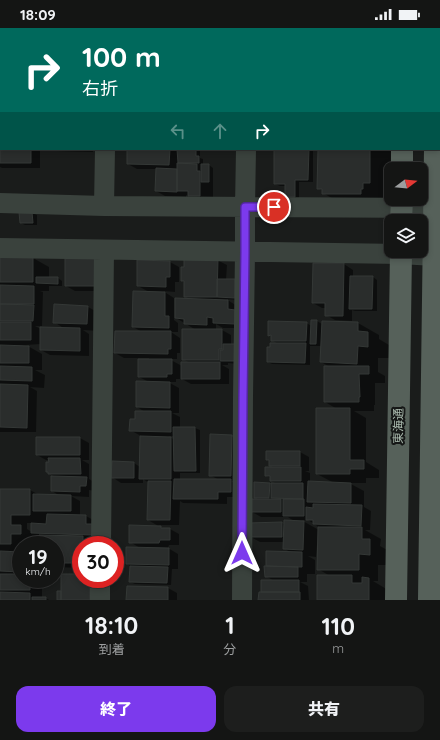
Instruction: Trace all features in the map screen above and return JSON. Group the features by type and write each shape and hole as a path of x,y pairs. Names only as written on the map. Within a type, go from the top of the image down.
{"main road":[{"path":"402,150 402,162"},
{"path":"429,600 437,255 435,150"},
{"name":"東海通","path":"396,600 401,258"}],"street":[{"path":"104,206 106,150"},
{"path":"242,600 246,150"},
{"path":"0,203 104,206 401,209 435,208"},
{"path":"0,248 384,253"},
{"path":"100,536 104,250"},
{"path":"100,588 100,600"}],"building":[{"path":"0,150 31,150 31,163 0,163"},
{"path":"127,150 170,150 169,165 127,164"},
{"path":"177,150 196,150 196,156 199,156 199,163 178,163"},
{"path":"274,150 309,150 308,180 295,180 295,197 285,197 285,184 274,184"},
{"path":"318,150 370,150 370,183 363,183 361,194 322,194 322,189 317,189"},
{"path":"177,163 197,164 197,171 200,171 200,196 188,196 188,191 177,191"},
{"path":"201,164 209,164 209,182 201,182"},
{"path":"156,168 177,169 177,192 155,191"},
{"path":"19,212 32,212 33,223 20,223"},
{"path":"0,256 33,257 33,282 0,282"},
{"path":"65,257 95,257 95,286 65,286"},
{"path":"184,258 218,259 217,297 184,297 184,281 181,281 181,267 184,267"},
{"path":"137,260 170,261 170,277 166,277 166,287 137,286"},
{"path":"313,263 344,263 343,316 325,316 325,303 312,303"},
{"path":"350,276 373,276 372,309 349,309"},
{"path":"36,277 58,277 58,284 36,283"},
{"path":"217,279 235,279 235,298 217,297"},
{"path":"0,285 34,286 34,304 0,304"},
{"path":"133,291 165,292 165,316 169,316 169,328 132,327"},
{"path":"175,298 228,300 228,309 235,310 235,324 213,323 213,318 207,317 207,325 184,324 184,319 175,318"},
{"path":"0,304 34,305 33,321 0,321"},
{"path":"54,304 88,306 87,324 53,323"},
{"path":"311,320 317,320 316,344 310,344"},
{"path":"268,321 307,322 306,341 271,341 271,335 268,336"},
{"path":"322,321 358,322 358,331 368,332 368,347 358,346 357,364 320,362"},
{"path":"0,322 31,322 31,340 0,340"},
{"path":"40,327 80,328 80,351 40,350"},
{"path":"182,329 222,329 222,349 219,349 219,360 182,360"},
{"path":"115,331 171,331 171,349 168,349 168,354 114,353"},
{"path":"270,343 306,343 305,363 267,362 267,347 270,347"},
{"path":"223,344 235,344 235,361 220,361 220,350 223,350"},
{"path":"0,345 29,346 29,363 0,363"},
{"path":"138,359 172,359 172,374 167,374 167,377 138,377"},
{"path":"181,362 220,362 220,379 181,379"},
{"path":"0,366 32,367 32,381 0,380"},
{"path":"324,366 369,366 369,374 359,374 359,402 324,402"},
{"path":"136,381 170,382 170,408 136,407"},
{"path":"0,384 28,385 27,428 0,427"},
{"path":"316,408 350,408 350,460 364,460 364,469 350,469 350,474 316,474"},
{"path":"135,411 171,411 171,432 129,431 130,419 135,419"},
{"path":"173,427 195,427 196,471 174,471"},
{"path":"210,434 232,435 231,476 209,476"},
{"path":"140,436 171,437 171,479 139,479"},
{"path":"36,437 80,437 80,455 36,455"},
{"path":"266,451 300,451 300,466 269,466 269,460 266,460"},
{"path":"48,458 80,458 81,474 48,474 48,472 46,472 46,462 49,462"},
{"path":"112,461 134,462 134,478 111,478"},
{"path":"265,467 301,467 301,481 270,481 270,476 265,476"},
{"path":"51,476 87,477 86,486 80,486 80,492 51,491"},
{"path":"174,479 231,479 231,492 218,492 218,499 173,499"},
{"path":"148,481 171,481 170,520 147,520"},
{"path":"308,481 351,483 351,503 307,502"},
{"path":"254,482 270,483 269,498 254,498"},
{"path":"271,483 303,483 303,499 271,498"},
{"path":"0,489 30,489 30,515 11,515 11,525 21,525 21,534 11,534 11,544 0,544"},
{"path":"33,494 71,495 71,511 33,511"},
{"path":"251,499 281,499 281,512 251,512"},
{"path":"283,499 304,499 304,516 283,516"},
{"path":"313,504 362,505 361,526 313,524 313,520 306,520 306,507 313,508"},
{"path":"47,514 86,515 86,524 93,524 92,535 31,533 31,523 46,524"},
{"path":"284,520 304,521 303,550 283,549"},
{"path":"282,522 282,537 250,537 249,523"},
{"path":"129,525 161,526 161,528 170,528 170,540 160,540 159,543 129,543"},
{"path":"318,527 362,527 362,539 370,539 370,555 359,554 359,570 317,570"},
{"path":"39,535 83,536 72,536 72,563 64,563 64,536"},
{"path":"126,547 169,548 169,565 126,564"},
{"path":"0,551 12,552 12,572 0,571"},
{"path":"266,551 302,552 302,567 266,566"},
{"path":"130,566 168,567 167,583 129,582"},
{"path":"264,566 298,567 298,577 265,577"},
{"path":"0,574 12,574 12,588 30,588 30,590 0,590"},
{"path":"64,574 72,574 72,588 90,588 90,600 61,600 61,588 64,588"},
{"path":"317,575 352,575 352,583 362,583 362,577 369,578 369,600 317,600"},
{"path":"261,580 299,580 299,592 261,592"},
{"path":"127,586 168,587 168,600 126,600"},
{"path":"57,591 61,591 61,600 57,600"},
{"path":"0,592 30,593 30,600 0,600"},
{"path":"259,592 300,592 300,600 258,600"},
{"path":"32,597 46,597 46,600 32,600"}],"route":[{"path":"242,553 245,207 274,207"}]}
